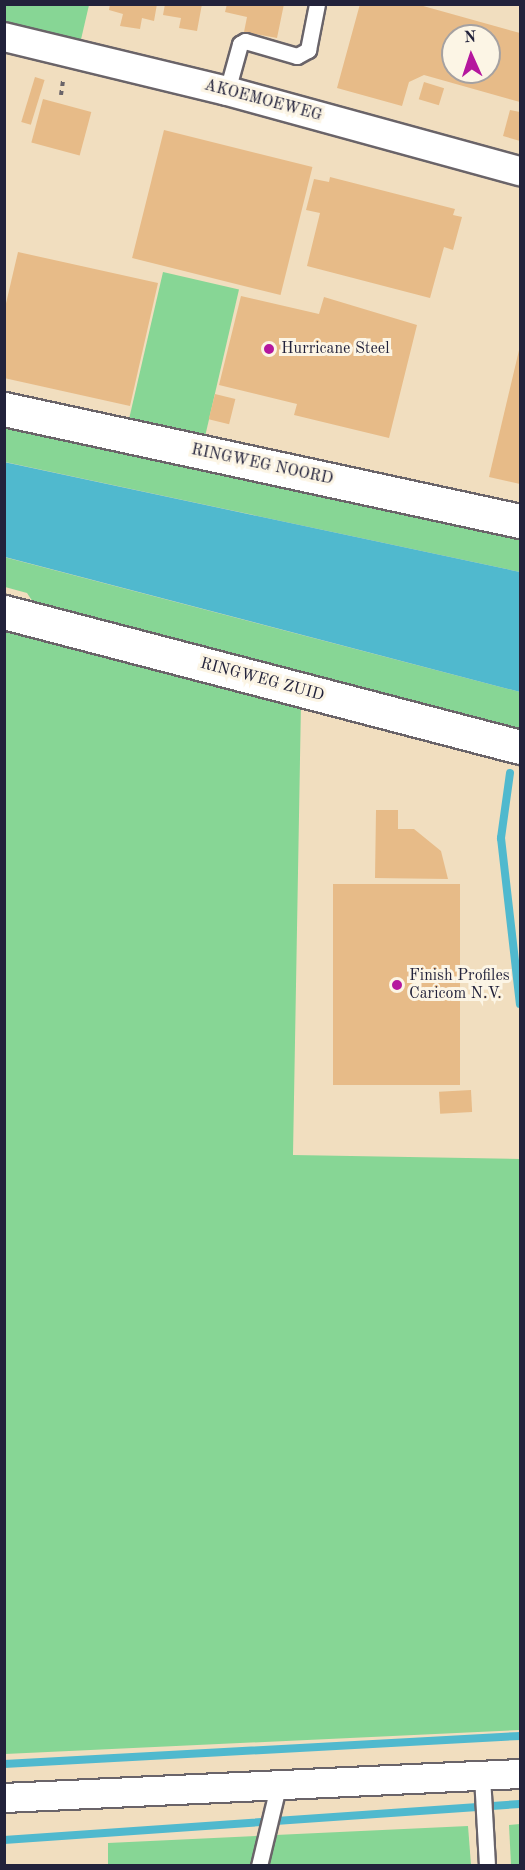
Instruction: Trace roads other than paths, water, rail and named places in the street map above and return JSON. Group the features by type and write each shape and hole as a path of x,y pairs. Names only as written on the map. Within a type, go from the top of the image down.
{"street":[{"name":"AKOEMOEWEG","path":"4,37 227,91 520,171"},
{"name":"RINGWEG NOORD","path":"4,409 520,521"},
{"name":"RINGWEG ZUID","path":"4,612 520,747"},
{"path":"4,1798 278,1787 482,1783 520,1774"}],"lane":[{"path":"227,91 240,44 245,41 297,56 308,50 317,4"},
{"path":"482,1783 488,1866"},
{"path":"259,1866 278,1787"}],"water":[{"path":"4,462 520,572 520,692 5,557"}],"waterway":[{"path":"510,773 501,838 520,1004"},
{"path":"4,1764 520,1736"},
{"path":"4,1840 520,1804"}],"place":[{"name":"Hurricane Steel","path":"269,349"},
{"name":"Finish Profiles Caricom N.V.","path":"397,985"}]}
